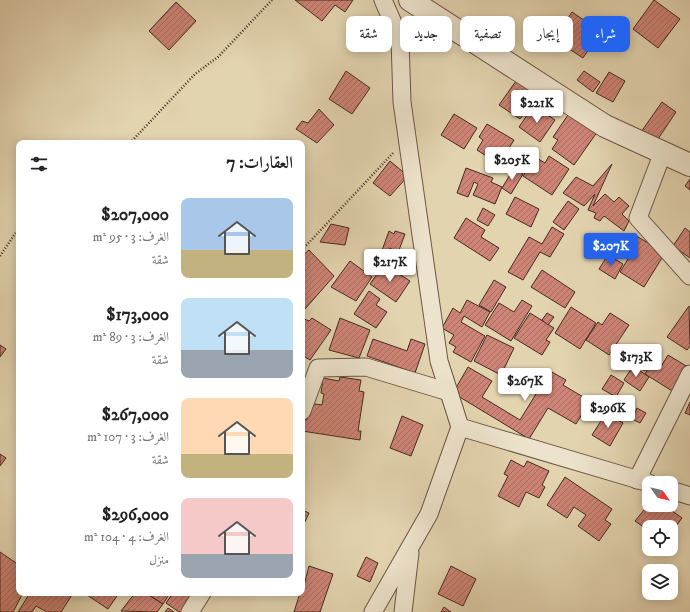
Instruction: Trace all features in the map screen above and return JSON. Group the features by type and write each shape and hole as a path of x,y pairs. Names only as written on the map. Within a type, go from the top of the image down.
{"street":[{"path":"373,612 429,514 460,427 440,362 402,102 400,39 383,0"},
{"path":"410,0 605,126 690,165"},
{"path":"663,152 638,218 690,276"},
{"path":"305,403 318,368 366,367 449,392"},
{"path":"646,476 690,374"},
{"path":"460,427 642,482"},
{"path":"678,492 690,496"},
{"path":"403,612 411,546"},
{"path":"190,612 200,596"}],"path":[{"path":"133,140 194,74 218,57 272,0"},
{"path":"305,247 407,139"},
{"path":"0,256 16,232"}],"building":[{"path":"295,0 353,0 345,12 335,5 322,21"},
{"path":"654,0 680,19 658,48 633,29"},
{"path":"176,2 196,21 169,50 149,31"},
{"path":"572,12 581,18 581,52 587,52 583,58 573,51 573,16 569,16"},
{"path":"346,71 370,88 352,114 329,99"},
{"path":"584,71 600,82 593,92 577,80"},
{"path":"609,72 625,81 613,102 596,93"},
{"path":"516,81 537,96 520,119 499,105"},
{"path":"662,102 676,112 656,142 641,132"},
{"path":"534,105 555,120 540,142 519,127"},
{"path":"319,109 334,125 317,143 296,129 302,121 308,123"},
{"path":"572,109 600,128 574,165 552,149 558,140 553,137"},
{"path":"454,114 477,128 464,149 441,135"},
{"path":"487,124 514,140 499,164 477,150 483,140 479,137"},
{"path":"549,156 569,169 552,195 523,176 535,157 545,163"},
{"path":"390,161 408,176 390,196 373,183"},
{"path":"612,164 593,206 605,194 614,202 619,197 629,206 622,214 629,221 624,231 604,216 600,221 594,218 596,213 588,210 595,194 584,206 563,193 576,177 593,186"},
{"path":"466,168 493,178 491,182 502,187 495,204 473,195 478,184 474,182 468,197 457,193"},
{"path":"514,168 523,174 511,194 502,188"},
{"path":"690,179 690,190 685,186"},
{"path":"515,197 539,209 531,227 506,214"},
{"path":"568,201 579,209 564,230 553,222"},
{"path":"483,208 495,215 488,226 477,220"},
{"path":"466,218 485,230 481,237 499,248 490,261 454,238"},
{"path":"331,224 349,228 345,245 320,242"},
{"path":"552,227 564,234 550,257 540,252 523,280 508,272 529,237 542,244"},
{"path":"685,228 690,232 690,258 673,246"},
{"path":"389,231 394,234 395,231 405,234 398,253 390,248 387,255 381,253"},
{"path":"633,234 665,253 644,287 620,272 636,246 629,241"},
{"path":"309,250 334,276 305,309 305,253"},
{"path":"608,255 623,264 615,279 599,269"},
{"path":"350,261 372,277 356,301 331,287"},
{"path":"384,264 410,281 396,302 370,284"},
{"path":"542,270 575,292 565,308 531,287"},
{"path":"494,280 506,287 491,312 479,305"},
{"path":"369,291 380,299 376,305 387,312 376,328 354,314"},
{"path":"467,300 490,312 482,327 464,316 461,322 485,336 471,362 453,352 456,347 449,343 454,335 442,328 453,308 460,313"},
{"path":"522,300 532,306 511,341 485,325 499,303 514,312"},
{"path":"689,306 690,346 687,350 667,337"},
{"path":"571,307 596,323 580,349 555,333"},
{"path":"530,313 554,328 546,340 550,342 542,355 514,338"},
{"path":"547,313 554,317 548,325 542,320"},
{"path":"610,313 629,325 609,355 586,340 598,322 602,325"},
{"path":"312,318 331,330 310,360 305,357 305,319 309,321"},
{"path":"340,318 370,330 359,358 329,350"},
{"path":"487,335 514,348 501,375 474,361"},
{"path":"373,339 407,351 411,339 425,344 415,373 367,356"},
{"path":"0,345 6,349 0,357"},
{"path":"668,355 688,367 677,394 645,374 651,364 659,370"},
{"path":"637,357 649,364 645,371 633,364"},
{"path":"633,366 649,377 640,391 624,380"},
{"path":"468,367 492,381 482,397 520,420 550,371 566,380 563,385 590,401 576,424 548,408 529,439 453,393"},
{"path":"611,375 624,383 616,397 602,389"},
{"path":"340,377 361,380 359,391 364,392 358,431 361,431 360,440 305,431 305,420 307,420 309,403 322,405 324,394 321,393 323,378 339,381"},
{"path":"690,402 690,415 685,413"},
{"path":"637,408 646,413 640,423 632,419"},
{"path":"606,413 623,423 610,446 592,435"},
{"path":"402,416 423,425 411,456 390,448"},
{"path":"0,454 6,458 0,466"},
{"path":"511,460 524,467 527,461 549,471 542,485 545,487 539,498 526,492 519,507 498,496 508,476 504,474"},
{"path":"565,477 612,509 605,520 611,524 599,541 578,526 586,515 574,507 567,518 547,505"},
{"path":"305,511 309,513 305,522"},
{"path":"642,512 674,512 682,518 678,523 678,520 642,520 642,526 635,521"},
{"path":"0,552 16,563 16,596 21,596 13,612 0,612"},
{"path":"366,557 378,563 370,582 357,576"},
{"path":"309,566 333,574 320,612 294,612 299,596 305,596 305,581"},
{"path":"451,566 476,579 463,606 438,594"},
{"path":"28,596 71,596 61,612 47,612 36,606 32,612 18,612"},
{"path":"88,596 117,596 108,609"},
{"path":"133,596 151,596 163,604 157,612 121,611"},
{"path":"151,596 168,596 163,604"},
{"path":"171,596 192,596 183,612 179,612 166,603"},
{"path":"444,607 451,612 441,612"},
{"path":"168,608 174,612 165,612"}]}
